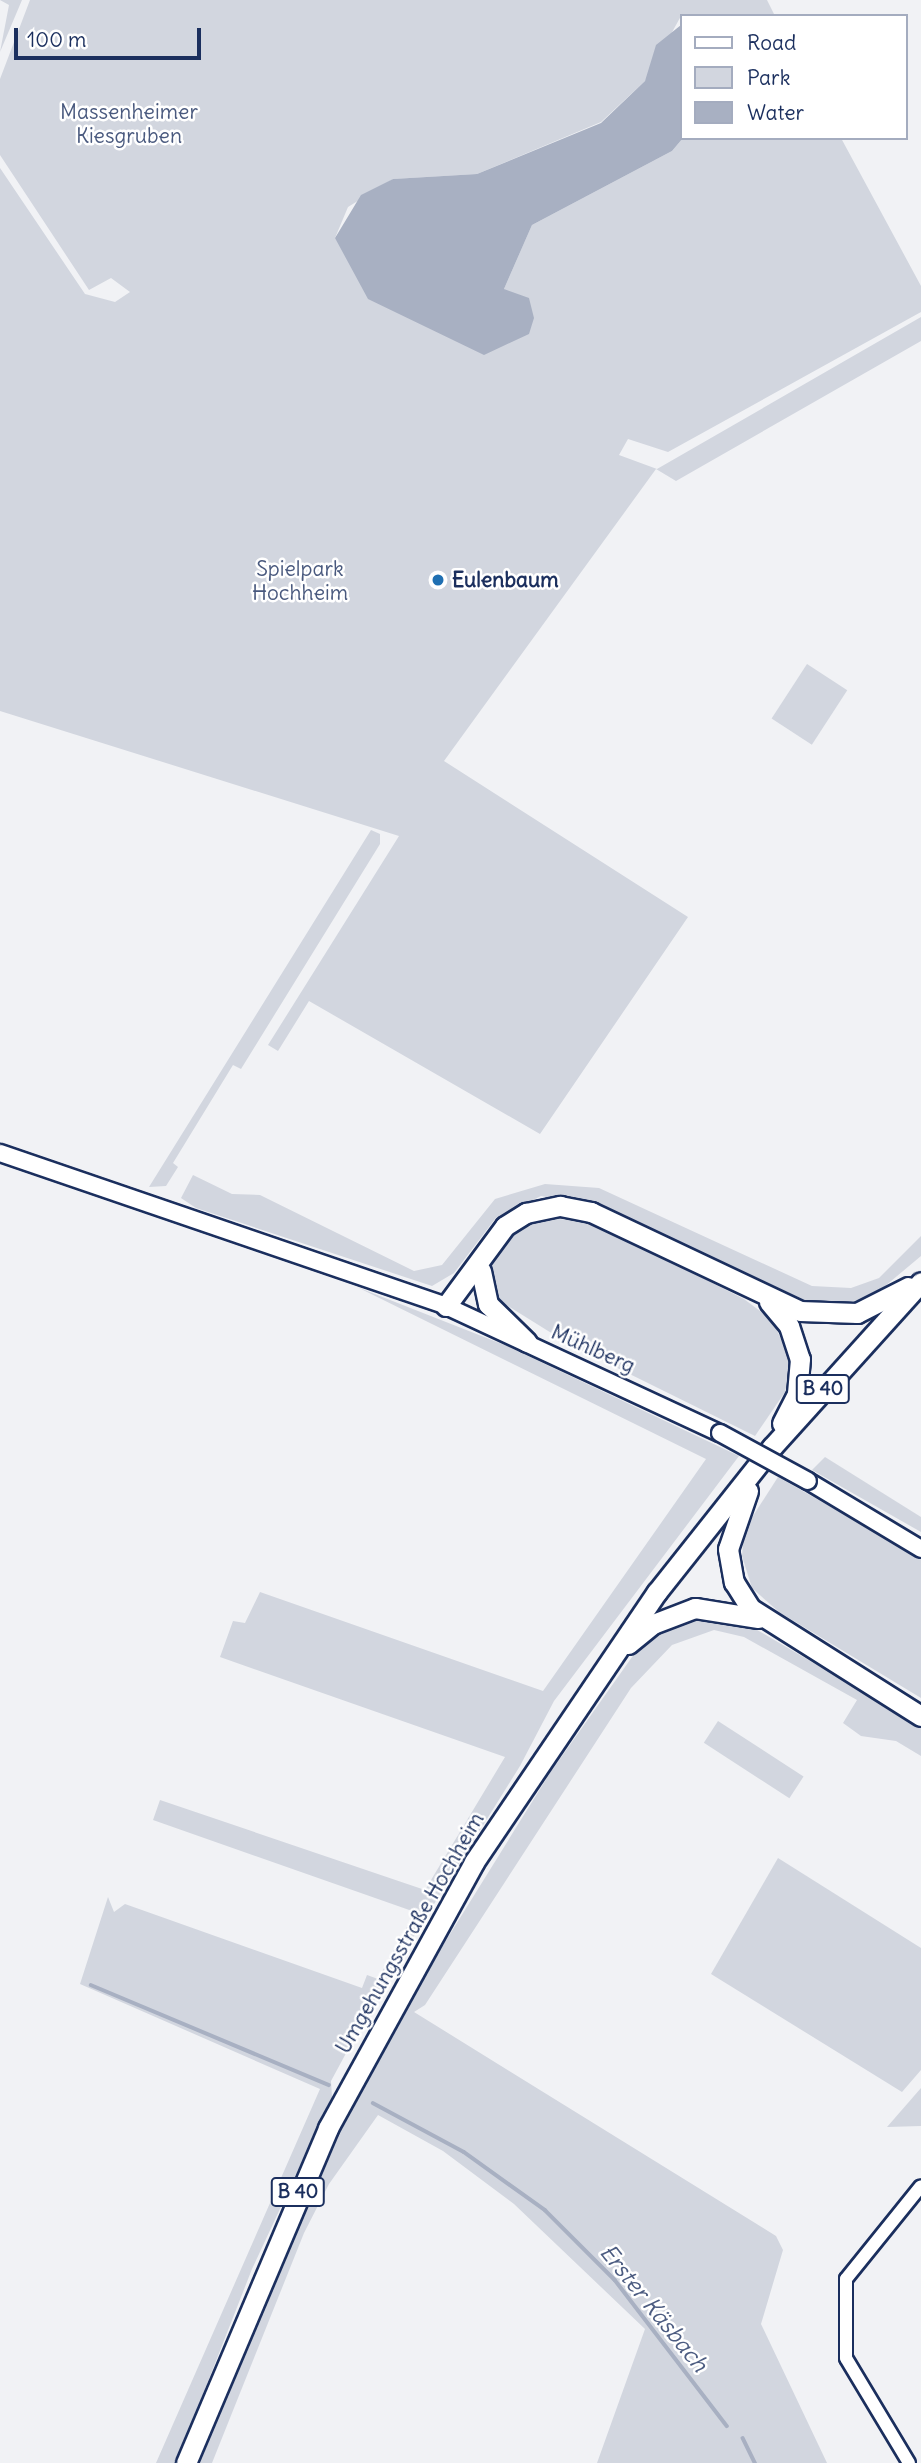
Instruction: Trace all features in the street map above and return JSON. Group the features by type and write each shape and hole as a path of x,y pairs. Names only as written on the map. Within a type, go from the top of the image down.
{"main road":[{"name":"Mühlberg","path":"0,1153 235,1230 446,1307 720,1433 808,1481 921,1549"},
{"path":"446,1307 488,1246 526,1213 570,1206 800,1311 837,1315 873,1306 921,1281"},
{"path":"446,1307 473,1290 488,1246"},
{"path":"481,1270 488,1304 527,1342"},
{"name":"B 40","path":"753,1471 921,1281"},
{"path":"753,1471 793,1405 801,1371 789,1326 757,1293"},
{"path":"767,1622 738,1591 728,1549 732,1521 772,1447"},
{"name":"Umgehungsstraße Hochheim","path":"186,2463 269,2255 361,2064 474,1862 606,1663 753,1471"},
{"path":"606,1663 653,1624 680,1611 724,1608 767,1622 921,1716"}],"street":[{"path":"909,2463 846,2358 846,2278 921,2186"}],"green space":[{"path":"0,0 22,0 0,52 9,5"},
{"path":"30,0 767,0 774,14 680,14 645,81 601,122 477,174 393,179 348,207 335,238 509,296 504,289 532,225 672,151 681,140 842,140 921,286 921,312 668,452 628,439 619,455 657,469 921,317 921,341 676,481 656,469 444,761 688,917 540,1134 309,1001 278,1051 268,1045 399,836 0,711 0,168 85,294 115,302 130,292 111,278 89,290 0,155 0,79"},
{"path":"807,664 847,690 812,745 772,719"},
{"path":"371,830 380,834 380,844 241,1069 233,1065 173,1163 178,1167 166,1186 149,1187"},
{"path":"193,1175 232,1194 260,1195 414,1271 442,1265 495,1199 545,1184 599,1188 812,1286 851,1288 879,1278 921,1236 921,1256 872,1297 834,1305 807,1301 604,1207 541,1196 495,1219 454,1273 432,1286 196,1208 181,1198"},
{"path":"544,1218 585,1221 617,1235 744,1299 772,1320 789,1356 789,1375 785,1392 755,1436 569,1344 492,1296 489,1270 499,1250 508,1237"},
{"path":"357,1287 507,1346 739,1456 554,1701 520,1766 378,1994 331,2081 332,2097 252,2269 176,2463 156,2463 320,2089 80,1984 108,1897 114,1912 125,1904 362,1988 367,1975 378,1979 415,1912 153,1820 160,1800 425,1890 505,1757 220,1657 233,1621 245,1623 260,1592 543,1691 706,1459"},
{"path":"825,1457 921,1517 921,1532 812,1470"},
{"path":"778,1477 921,1558 921,1698 779,1612 752,1588 742,1556 744,1530"},
{"path":"688,1617 752,1627 921,1726 921,1756 896,1741 861,1736 843,1723 857,1700 744,1637 714,1630 672,1645 631,1688 425,2005 414,2012 776,2236 783,2250 761,2324 827,2463 597,2463 645,2329 514,2204 443,2151 378,2115 329,2184 304,2233 212,2463 196,2463 326,2154 409,2000 550,1773 637,1650"},
{"path":"718,1721 804,1777 789,1798 704,1743"},
{"path":"778,1858 921,1948 921,2070 902,2092 711,1974"},
{"path":"921,2088 921,2126 887,2127"}],"water":[{"path":"680,26 681,140 672,151 532,225 504,289 529,298 534,318 529,334 484,355 368,299 335,238 361,195 393,179 477,174 601,123 645,81 656,45"}],"waterway":[{"name":"Erster Käsbach","path":"91,1985 329,2085"},
{"name":"Erster Käsbach","path":"373,2103 464,2152 545,2210 615,2280 727,2426"},
{"name":"Erster Käsbach","path":"743,2438 755,2463"}],"place":[{"name":"Eulenbaum","path":"438,580"}],"park label":[{"name":"Massenheimer Kiesgruben","path":"129,124"},
{"name":"Spielpark Hochheim","path":"300,581"}]}
